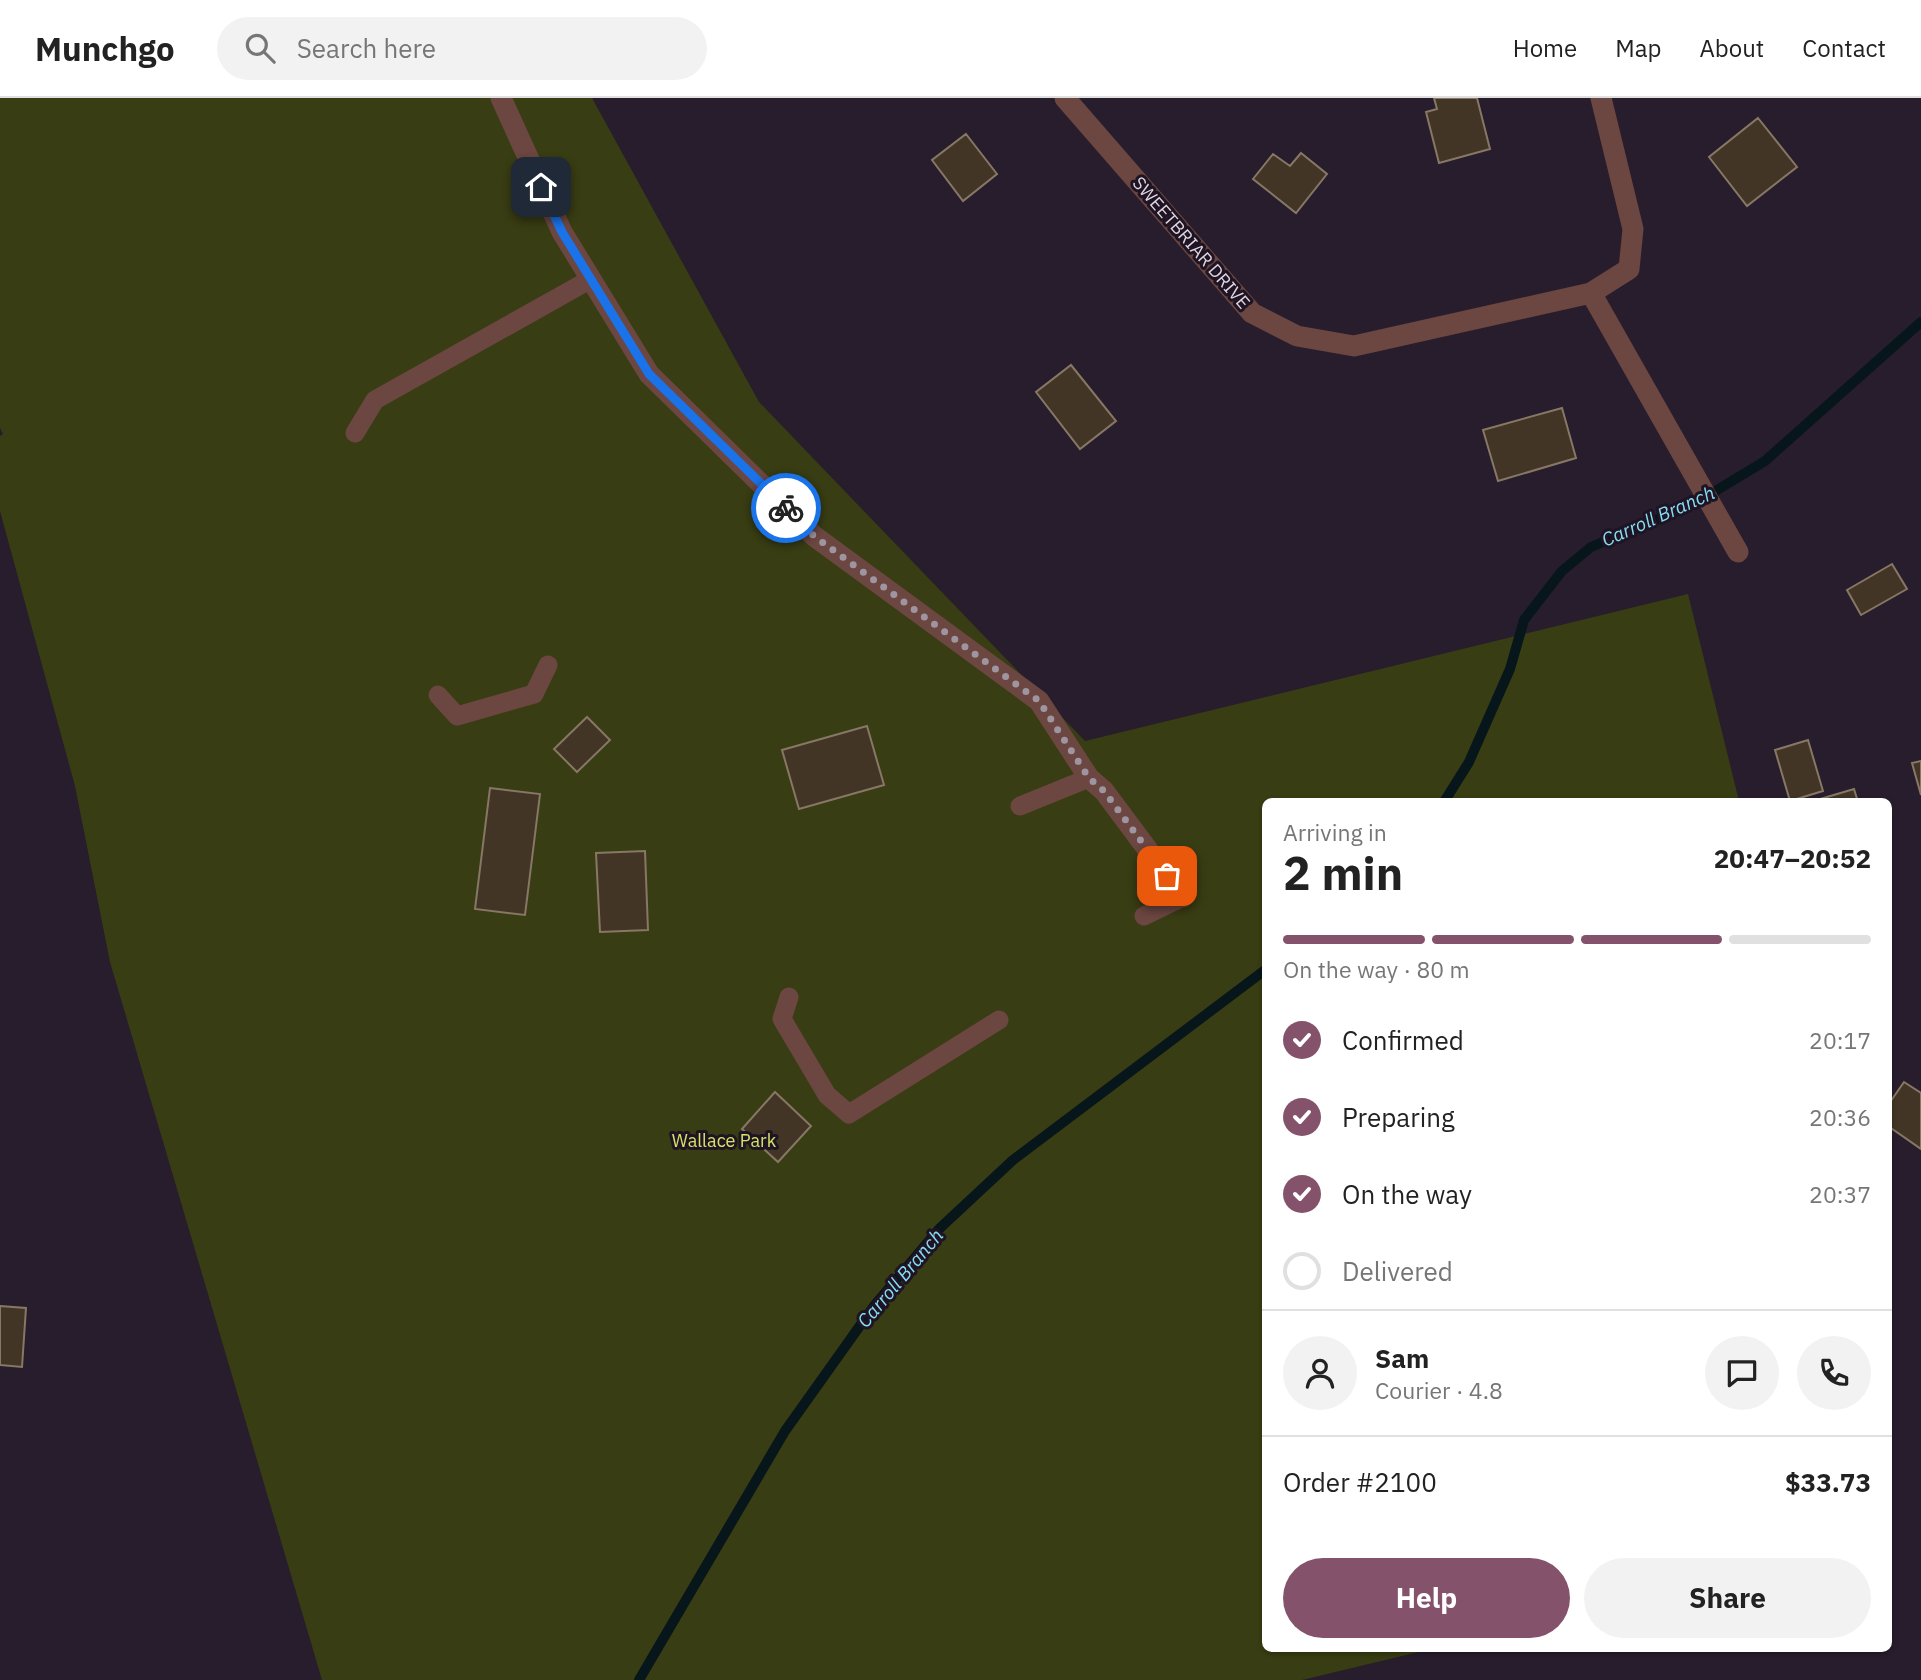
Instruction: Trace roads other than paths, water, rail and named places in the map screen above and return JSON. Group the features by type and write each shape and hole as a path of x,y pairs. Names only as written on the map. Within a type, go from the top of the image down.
{"street":[{"path":"501,98 562,232 649,374 814,536 1039,701 1089,778 1104,791 1183,897"},
{"name":"SWEETBRIAR DRIVE","path":"1065,98 1252,313 1297,336 1354,346 1591,293 1629,269 1633,229 1601,98"},
{"path":"1591,293 1738,552"}],"lane":[{"path":"355,433 374,400 591,279"},
{"path":"438,695 457,716 534,694 548,665"},
{"path":"1020,806 1089,778"},
{"path":"1144,916 1183,897"},
{"path":"789,997 782,1019 827,1095 849,1114 999,1020"}],"waterway":[{"name":"Carroll Branch","path":"1446,798 1469,762 1510,669 1524,620 1562,571 1591,547 1694,504 1765,461 1921,322"},
{"name":"Carroll Branch","path":"639,1680 785,1431 874,1306 939,1229 1013,1160 1262,972"}],"park label":[{"name":"Wallace Park","path":"724,1141"}]}
